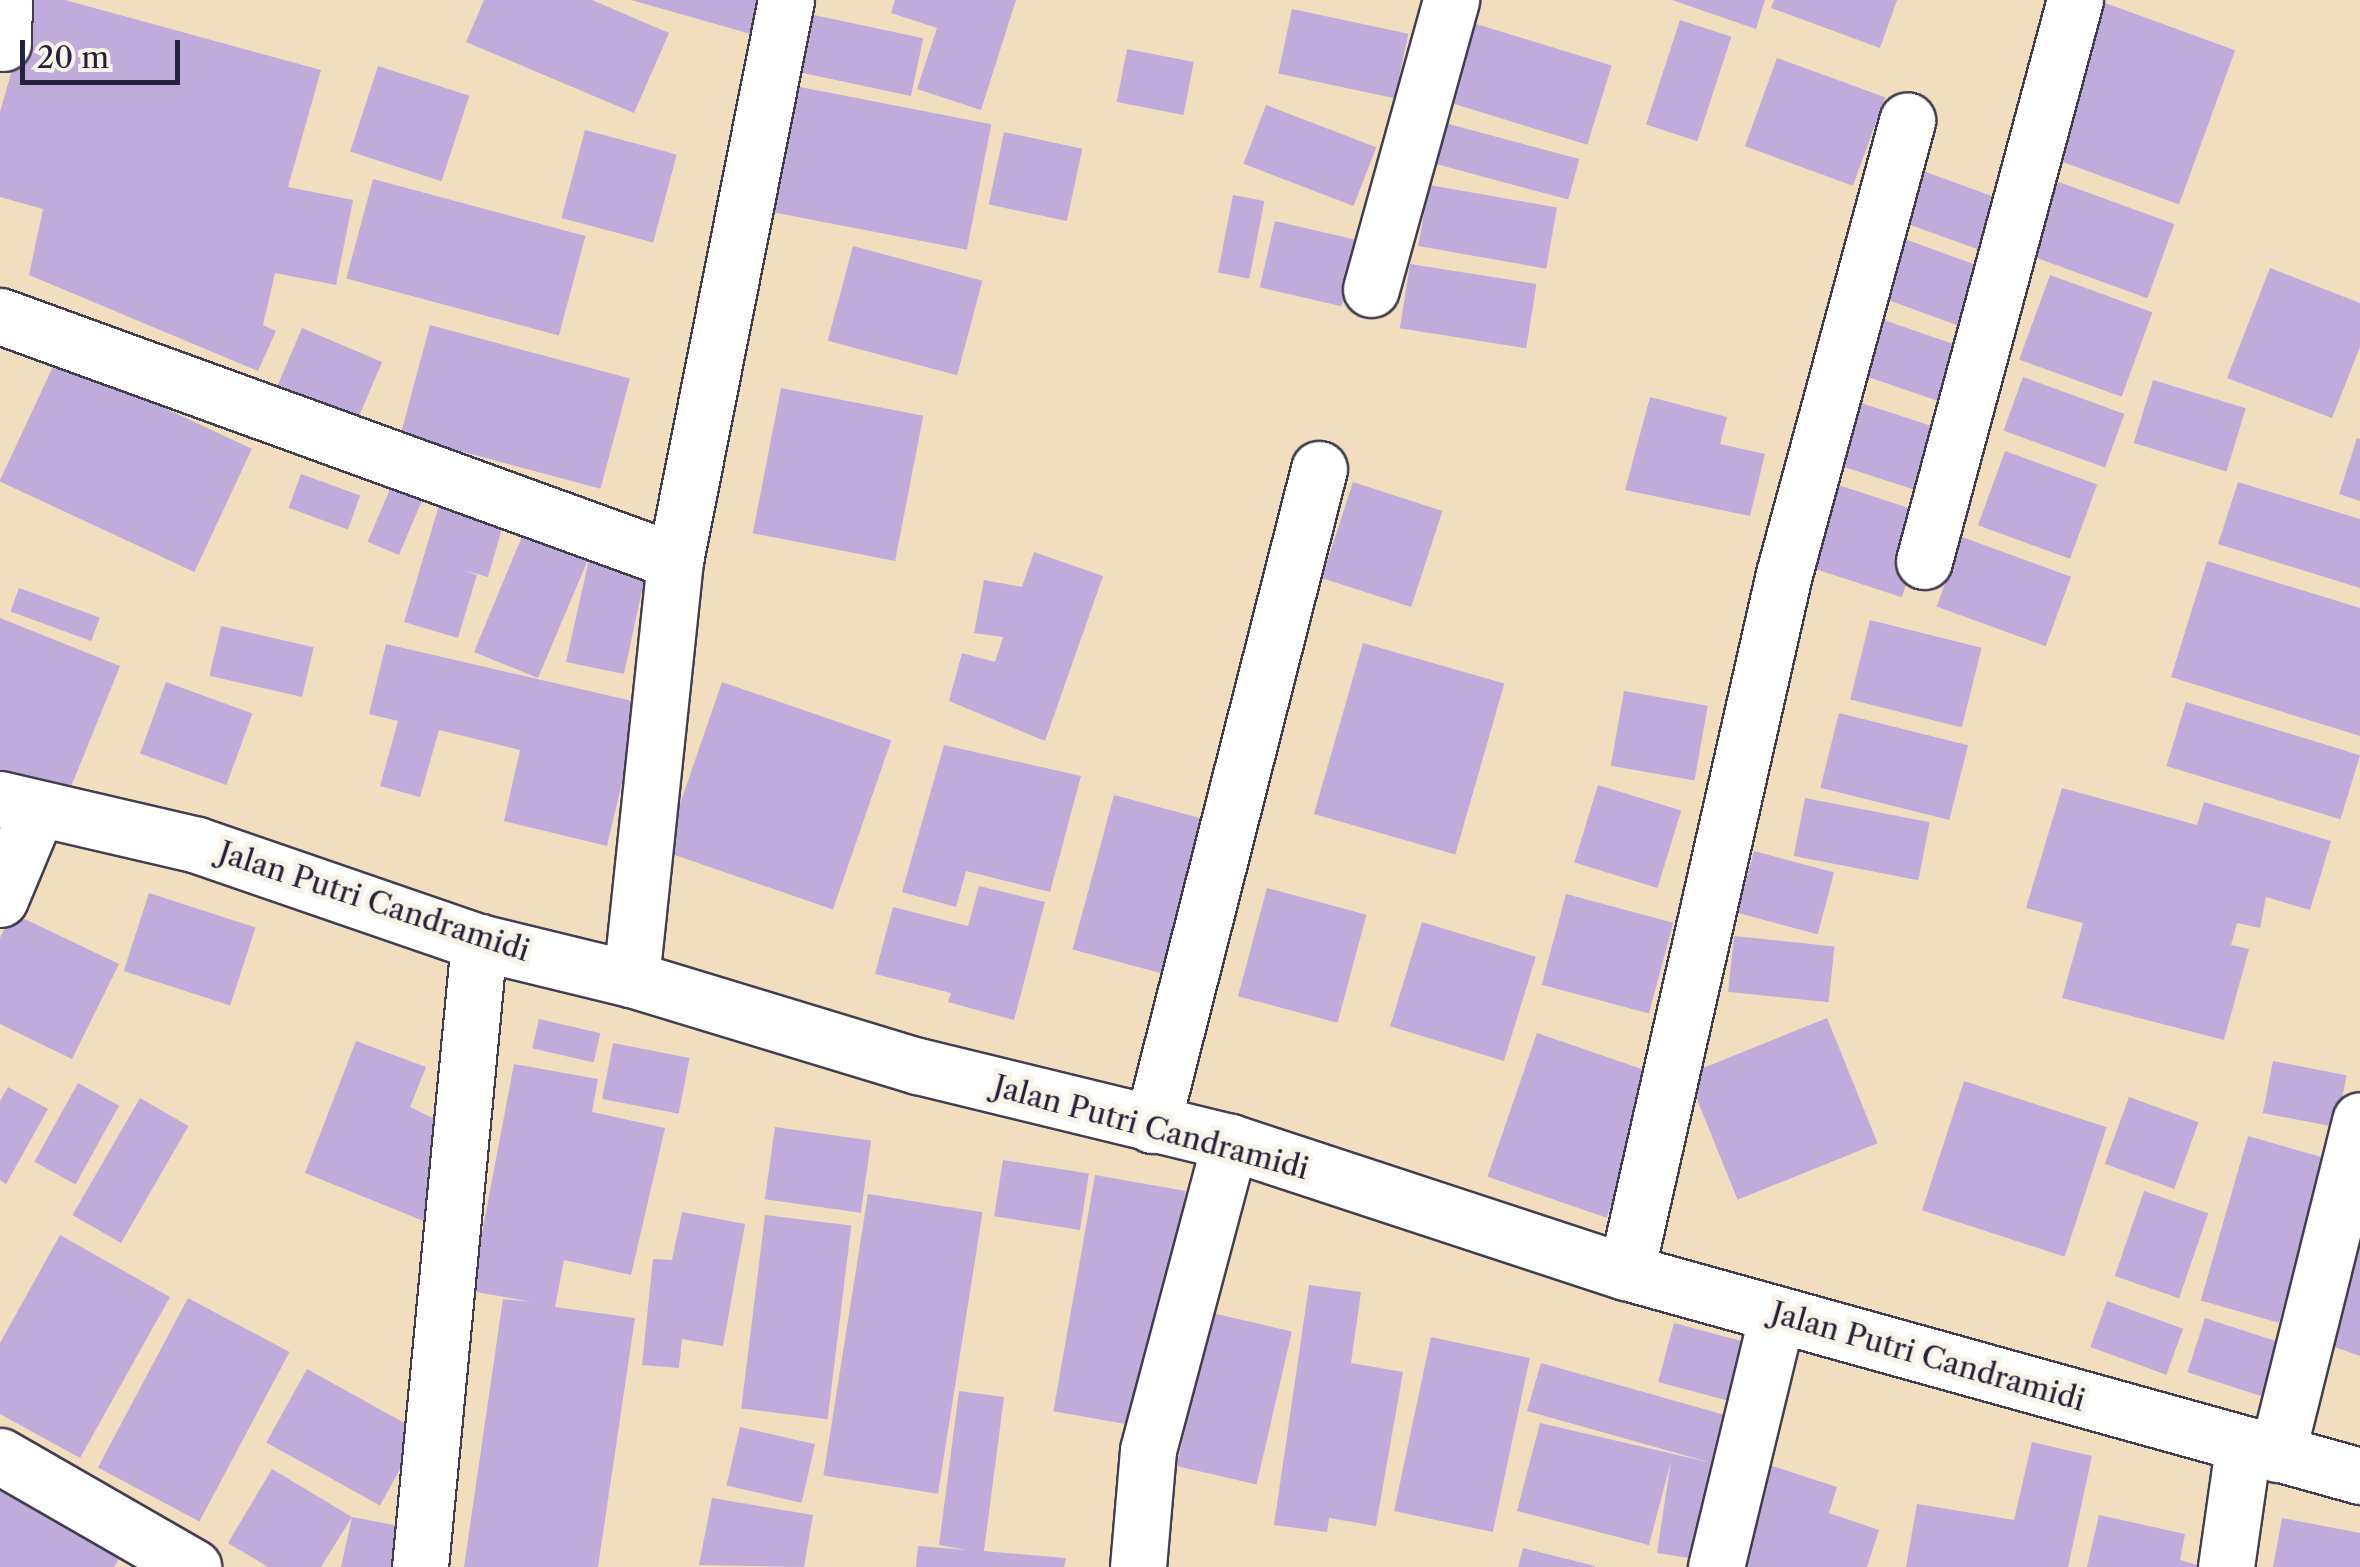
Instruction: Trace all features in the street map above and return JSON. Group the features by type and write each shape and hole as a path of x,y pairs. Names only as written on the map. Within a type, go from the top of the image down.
{"street":[{"path":"631,978 675,562 786,0"},
{"path":"1371,289 1451,0"},
{"path":"1924,561 2074,0"},
{"path":"1626,1272 1784,574 1907,120"},
{"path":"0,316 675,562"},
{"path":"1152,1125 1319,469"},
{"path":"0,900 18,804"},
{"name":"Jalan Putri Candramidi","path":"18,804 197,844 480,942 631,978 918,1066 1230,1142 1626,1272 2360,1476"},
{"path":"420,1567 480,942"},
{"path":"2226,1567 2360,1120"},
{"path":"1138,1567 1148,1450 1230,1142"},
{"path":"1716,1567 1777,1314"},
{"path":"0,1456 192,1567"}],"building":[{"path":"32,0 65,0 321,70 288,187 353,200 336,285 275,273 263,325 276,331 258,371 29,275 43,209 0,197 0,112"},
{"path":"484,0 592,0 669,33 634,113 466,42"},
{"path":"631,0 760,0 751,34"},
{"path":"895,0 1016,0 981,110 917,89 937,28 891,13"},
{"path":"1672,0 1765,0 1756,29"},
{"path":"1774,0 1897,0 1880,48 1771,8"},
{"path":"2097,0 2235,50 2179,204 2041,154"},
{"path":"1292,9 1408,34 1395,98 1278,74"},
{"path":"800,12 923,38 911,96 788,70"},
{"path":"1680,20 1731,37 1697,141 1646,125"},
{"path":"1473,23 1612,65 1587,145 1449,102"},
{"path":"1127,49 1194,62 1183,115 1117,102"},
{"path":"1777,58 1885,97 1853,186 1745,146"},
{"path":"378,66 469,96 441,181 350,152"},
{"path":"795,86 991,124 967,250 771,212"},
{"path":"1266,105 1376,147 1354,206 1243,164"},
{"path":"1445,123 1579,159 1568,200 1434,164"},
{"path":"585,130 677,155 653,242 561,218"},
{"path":"1004,132 1082,149 1067,221 989,204"},
{"path":"1915,168 2006,201 1987,253 1896,220"},
{"path":"373,179 586,236 559,335 346,278"},
{"path":"2056,181 2174,224 2147,298 2029,255"},
{"path":"1429,185 1557,208 1546,269 1418,246"},
{"path":"1233,195 1264,201 1249,279 1218,273"},
{"path":"1275,221 1357,240 1342,306 1260,287"},
{"path":"1902,238 1991,270 1970,330 1880,297"},
{"path":"853,246 982,281 957,375 828,341"},
{"path":"1410,264 1536,284 1526,348 1400,328"},
{"path":"2270,268 2360,303 2360,347 2332,418 2227,378"},
{"path":"2050,275 2152,312 2122,397 2019,360"},
{"path":"1878,318 1969,349 1950,405 1859,374"},
{"path":"430,325 630,379 600,489 400,435"},
{"path":"302,328 382,362 355,426 275,392"},
{"path":"57,358 252,449 194,572 0,481"},
{"path":"2023,377 2124,414 2105,468 2004,431"},
{"path":"2153,380 2246,408 2226,471 2134,443"},
{"path":"781,388 923,416 895,561 753,533"},
{"path":"1650,397 1727,417 1720,444 1765,454 1750,516 1625,490"},
{"path":"1861,403 1937,428 1917,490 1841,466"},
{"path":"2357,438 2360,439 2360,501 2339,494"},
{"path":"2005,451 2097,485 2070,559 1978,525"},
{"path":"301,474 360,496 348,529 289,508"},
{"path":"393,482 424,495 399,555 368,542"},
{"path":"1353,482 1442,511 1411,607 1322,578"},
{"path":"1829,482 1929,514 1902,597 1802,565"},
{"path":"2238,482 2360,519 2360,588 2218,544"},
{"path":"443,492 507,511 488,577 463,570 477,575 458,638 404,622"},
{"path":"525,529 647,567 624,674 566,662 590,555 538,678 474,652"},
{"path":"1962,537 2071,577 2046,646 1937,607"},
{"path":"1034,552 1103,576 1045,741 949,701 962,653 995,662 1003,637 974,633 984,580 1022,587"},
{"path":"2207,561 2360,608 2360,736 2171,677"},
{"path":"19,588 100,617 91,641 10,611"},
{"path":"0,618 120,666 66,799 0,773"},
{"path":"1870,620 1982,648 1962,727 1850,700"},
{"path":"221,626 314,647 302,697 210,676"},
{"path":"1363,643 1504,684 1455,855 1314,814"},
{"path":"386,644 641,703 607,846 504,821 520,750 439,730 420,797 380,786 398,721 369,714"},
{"path":"166,682 252,713 226,785 140,753"},
{"path":"722,682 891,740 833,910 664,851"},
{"path":"1624,691 1708,706 1695,781 1611,766"},
{"path":"2186,702 2360,755 2340,819 2166,766"},
{"path":"1839,713 1968,745 1949,820 1820,788"},
{"path":"944,745 1081,776 1050,892 966,871 956,907 902,892"},
{"path":"1598,785 1681,810 1658,888 1574,862"},
{"path":"2062,788 2197,825 2204,802 2331,841 2310,910 2266,897 2260,928 2237,923 2231,945 2249,949 2224,1040 2062,998 2083,923 2026,908"},
{"path":"1114,795 1225,825 1184,979 1073,950"},
{"path":"1805,798 1930,822 1918,880 1794,856"},
{"path":"1754,851 1834,872 1818,934 1737,913"},
{"path":"979,886 1045,902 1014,1020 948,1002 951,993 875,974 893,907 968,926"},
{"path":"1267,888 1366,915 1338,1023 1238,996"},
{"path":"149,893 256,928 230,1006 124,971"},
{"path":"1566,894 1673,923 1649,1014 1542,985"},
{"path":"12,913 119,964 72,1059 0,1024 0,938"},
{"path":"1422,922 1536,957 1504,1061 1390,1026"},
{"path":"1734,936 1834,947 1829,1002 1728,992"},
{"path":"1827,1018 1878,1143 1738,1200 1687,1075"},
{"path":"539,1019 600,1033 594,1062 532,1048"},
{"path":"1537,1033 1656,1074 1607,1218 1488,1177"},
{"path":"356,1041 426,1067 410,1107 449,1126 426,1222 305,1173"},
{"path":"613,1043 690,1058 679,1114 602,1099"},
{"path":"2273,1061 2347,1075 2337,1127 2263,1113"},
{"path":"514,1064 598,1079 592,1112 665,1128 631,1275 564,1260 555,1307 635,1318 598,1567 464,1567 503,1299 532,1302 471,1291"},
{"path":"1964,1081 2107,1127 2065,1257 1922,1210"},
{"path":"78,1083 119,1106 75,1185 34,1162"},
{"path":"8,1087 48,1109 6,1184 0,1180 0,1101"},
{"path":"2129,1097 2199,1122 2174,1189 2105,1164"},
{"path":"140,1098 188,1126 121,1243 73,1215"},
{"path":"775,1127 871,1140 861,1213 765,1199"},
{"path":"2248,1136 2326,1158 2279,1323 2201,1300"},
{"path":"1003,1160 1089,1174 1080,1230 994,1216"},
{"path":"1095,1175 1186,1191 1144,1427 1053,1411"},
{"path":"2144,1191 2208,1213 2179,1298 2115,1276"},
{"path":"868,1194 983,1212 938,1494 823,1475"},
{"path":"682,1212 745,1224 723,1346 682,1339 679,1368 642,1365 653,1259 672,1260"},
{"path":"765,1215 851,1226 828,1419 741,1409"},
{"path":"60,1235 170,1297 80,1458 0,1414 0,1343"},
{"path":"2360,1246 2360,1356 2323,1343"},
{"path":"1309,1285 1361,1292 1351,1363 1403,1372 1376,1526 1329,1518 1327,1532 1274,1525"},
{"path":"188,1298 290,1352 199,1522 98,1468"},
{"path":"2107,1301 2183,1329 2166,1375 2090,1347"},
{"path":"1212,1313 1292,1331 1257,1484 1177,1466"},
{"path":"2205,1318 2280,1342 2263,1397 2187,1372"},
{"path":"1674,1323 1759,1346 1743,1405 1658,1382"},
{"path":"1431,1337 1530,1358 1493,1532 1394,1511"},
{"path":"1541,1363 1725,1415 1696,1559 1657,1553 1671,1461 1649,1545 1517,1511 1540,1423 1712,1463 1527,1411"},
{"path":"307,1369 421,1432 380,1505 266,1442"},
{"path":"959,1391 1004,1397 984,1551 1066,1558 1064,1567 916,1567 918,1546 967,1550 939,1545"},
{"path":"740,1427 815,1444 802,1503 727,1485"},
{"path":"2032,1442 2092,1456 2068,1567 1906,1567 1917,1504 2014,1520"},
{"path":"1763,1463 1837,1487 1829,1513 1879,1530 1867,1567 1729,1567"},
{"path":"272,1469 352,1517 321,1567 268,1567 228,1543"},
{"path":"0,1481 121,1556 114,1567 0,1567"},
{"path":"712,1498 813,1515 804,1567 699,1565"},
{"path":"2099,1515 2185,1534 2180,1560 2204,1567 2087,1567"},
{"path":"352,1517 415,1529 409,1567 341,1567"},
{"path":"2282,1518 2360,1533 2360,1567 2273,1567"},
{"path":"1523,1548 1595,1566 1595,1567 1518,1567"}]}
